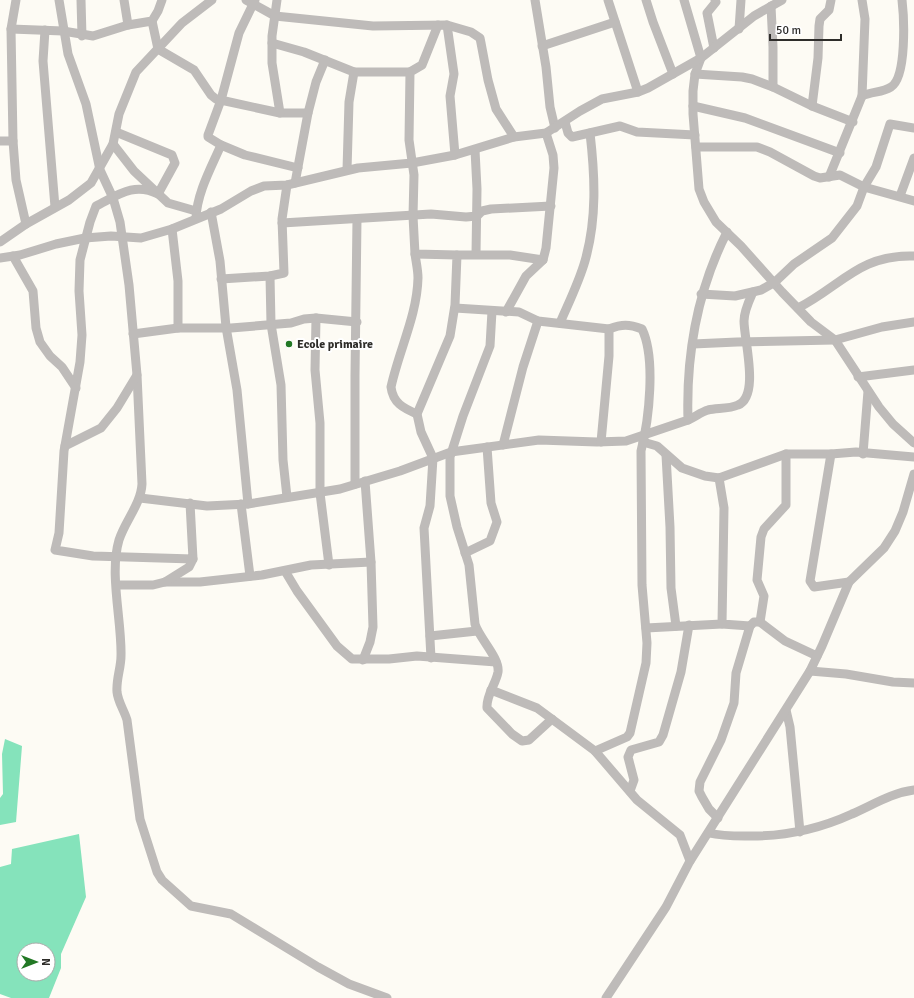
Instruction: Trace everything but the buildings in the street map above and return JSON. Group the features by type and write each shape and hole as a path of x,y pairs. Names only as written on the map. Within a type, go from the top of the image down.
{"street":[{"path":"16,0 11,29 13,141 16,180 26,224"},
{"path":"58,0 68,54 86,104 100,170 113,198 120,222 124,250 137,375 142,484 140,498 119,540 117,557 117,585 121,656 116,683 120,705 127,720 140,819 158,875 191,906 231,914 323,970 349,984 388,998"},
{"path":"81,0 82,36"},
{"path":"124,0 128,25"},
{"path":"162,0 152,21 158,49 194,70 211,95 221,100 280,113 308,113"},
{"path":"0,242 26,224 85,189 91,183 100,170 113,144 119,114 133,77 142,63 158,49 182,23 212,0"},
{"path":"277,0 272,43 272,63 280,113"},
{"path":"535,0 550,108 555,128"},
{"path":"608,0 638,92"},
{"path":"646,0 652,22 673,74"},
{"path":"684,0 701,58 695,74 693,106 699,188 704,202 716,222 775,282 811,322 834,340 858,377 893,424 914,443"},
{"path":"714,48 707,13 716,0"},
{"path":"739,29 741,0"},
{"path":"0,258 85,238 121,237 135,239 172,229 196,215 211,212 232,203 259,187 291,184 347,170 412,163 455,155 514,137 546,133 602,99 638,92 673,74 701,58 754,16 782,0"},
{"path":"812,106 818,58 820,19 829,10 831,0"},
{"path":"829,177 862,96 865,19 862,0"},
{"path":"862,96 893,86 898,80 903,48 902,0"},
{"path":"298,168 245,155 221,145 208,136 221,100 239,33 251,1 275,16 373,26 442,25 471,32 480,38 496,109 514,137"},
{"path":"771,6 773,87"},
{"path":"11,29 63,31 82,36 94,36 128,25 152,21"},
{"path":"542,46 615,22"},
{"path":"272,43 325,60 354,72 410,72 424,63 442,25"},
{"path":"442,25 454,74 450,96 455,155"},
{"path":"45,30 43,61 55,207"},
{"path":"221,279 270,276 282,274 285,270 281,242 282,223 291,184 298,168 308,113 316,82 325,60"},
{"path":"347,170 349,102 354,72"},
{"path":"410,72 409,133 418,278 416,297 409,328 391,386 392,395 401,407 417,414"},
{"path":"695,74 742,77 773,87 812,106 852,122"},
{"path":"693,106 745,118 840,153"},
{"path":"565,122 570,136 620,126 637,132 695,134"},
{"path":"701,294 735,296 753,292 775,282 794,264 832,238 857,206 864,187 876,167 890,124 914,128"},
{"path":"116,132 172,154 175,163 158,194"},
{"path":"506,312 526,276 543,260 547,242 554,168 552,151 546,133"},
{"path":"560,323 585,261 591,234 594,189 590,133"},
{"path":"0,141 13,141"},
{"path":"113,144 134,170 158,194 172,205 196,215"},
{"path":"196,215 209,171 221,145"},
{"path":"696,147 756,147 770,152 814,176 829,177 840,175 864,187 914,201"},
{"path":"475,150 477,216 476,254"},
{"path":"900,196 914,158"},
{"path":"158,194 149,189 136,188 96,206 85,238 80,260 79,291 82,335 76,388 65,446 59,533 55,550 76,554 117,557 193,559"},
{"path":"282,223 431,214 458,217 477,216 482,211 491,209 551,206"},
{"path":"211,212 218,248 226,327 237,390 250,576"},
{"path":"355,484 357,219"},
{"path":"172,229 178,284 178,328"},
{"path":"688,420 688,394 692,344 701,294 716,254 727,232"},
{"path":"416,254 510,255 543,260"},
{"path":"431,658 424,528 430,506 433,458 421,432 417,414 450,336 454,308 457,255"},
{"path":"13,256 33,291 36,328 40,342 50,356 62,367 76,388"},
{"path":"798,308 815,299 864,264 891,256 914,256"},
{"path":"270,276 271,324 280,386 283,460 287,497"},
{"path":"140,498 219,506 244,504 320,493 400,471 451,452 539,440 601,442 626,441 645,438 688,420 707,410 738,405 745,400 750,387 750,378 745,342 744,320 753,292"},
{"path":"454,308 519,312 538,321 609,329 620,325 630,324 642,329 647,340 650,364 645,438 641,451 642,585 646,628 646,663 630,733 627,737 595,751"},
{"path":"492,311 490,346 462,416 451,452 450,496 471,577 477,631 496,662 498,671 491,690 487,708 512,734 522,741 529,740 552,719"},
{"path":"133,334 178,328 271,324 316,318 357,322"},
{"path":"316,318 316,392 320,430 320,493 329,565"},
{"path":"503,445 523,366 538,321"},
{"path":"692,344 834,340 882,327 914,322"},
{"path":"601,442 609,356 609,329"},
{"path":"858,377 914,370"},
{"path":"65,446 101,428 117,408 137,375"},
{"path":"864,454 868,391"},
{"path":"645,438 657,446 682,468 705,476 719,478 786,454 831,454 852,452 914,457"},
{"path":"465,553 490,541 497,522 491,503 487,447"},
{"path":"760,622 764,596 757,580 761,537 764,529 786,505 786,454"},
{"path":"831,454 810,581 814,587 849,582"},
{"path":"666,455 670,527 670,581 676,626"},
{"path":"606,998 666,907 690,860 709,833 743,775 810,671 849,582 884,548 895,531 903,512 914,474"},
{"path":"719,478 724,508 722,624"},
{"path":"363,660 370,642 373,627 371,562 365,481"},
{"path":"165,582 191,565 193,559 190,503"},
{"path":"117,585 153,585 165,582 200,582 285,571 311,566 371,562"},
{"path":"285,571 297,591 337,646 352,659 401,659 416,656 496,662"},
{"path":"718,818 709,809 699,791 700,782 721,740 734,703 736,673 750,626 754,622 760,622 785,641 817,656"},
{"path":"646,628 722,624 750,626"},
{"path":"630,791 634,780 628,757 629,754 631,750 659,742 663,735 681,672 689,625"},
{"path":"430,636 477,631"},
{"path":"810,671 846,674 893,682 914,683"},
{"path":"491,690 537,708 595,751 637,800 680,836 690,860"},
{"path":"786,710 790,727 800,832"},
{"path":"709,833 720,836 773,836 800,832 829,824 897,793 914,790"}],"green space":[{"path":"5,739 22,746 16,822 0,825 0,798 3,794 2,754"},
{"path":"79,834 86,897 61,954 61,968 56,980 56,942 16,942 16,982 55,982 49,998 11,998 0,994 0,867 11,864 12,849"}],"place":[{"name":"Ecole primaire","path":"289,344"}]}
